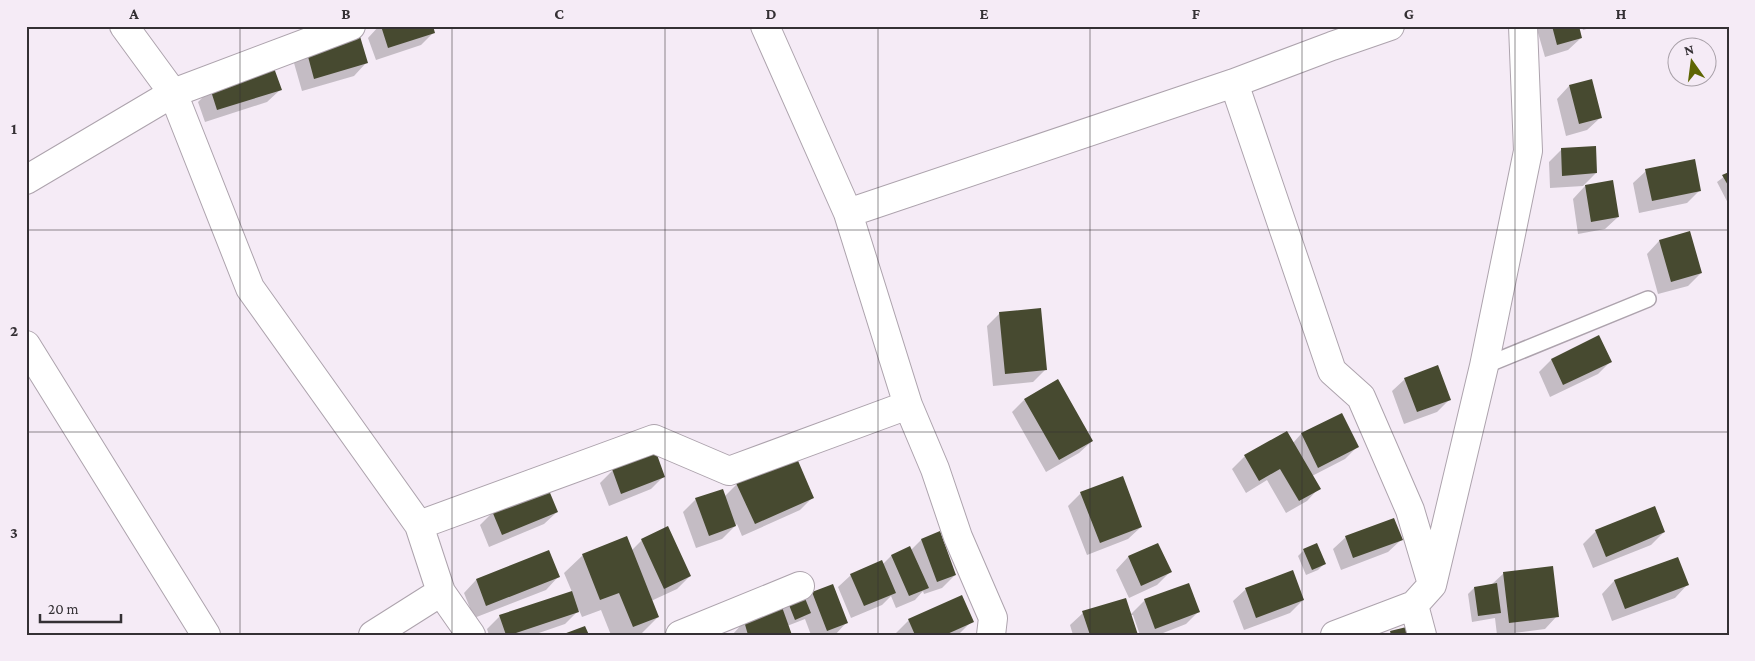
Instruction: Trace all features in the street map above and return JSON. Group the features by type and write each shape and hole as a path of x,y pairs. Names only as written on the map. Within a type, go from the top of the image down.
{"street":[{"path":"124,26 173,93 250,288 420,525 441,592 471,635"},
{"path":"26,180 173,93 351,26"},
{"path":"765,26 848,213 908,405 935,469 958,536 993,618 991,635"},
{"path":"848,213 1234,83 1329,36 1390,26"},
{"path":"1423,595 1484,366 1528,151 1523,26"},
{"path":"1234,83 1332,371 1361,397 1410,510 1423,595 1422,635"},
{"path":"26,345 206,635"},
{"path":"420,525 654,439 729,471 908,405"},
{"path":"680,635 800,586"},
{"path":"373,635 441,592"},
{"path":"1335,635 1423,595"}],"lane":[{"path":"1484,366 1648,299"}],"building":[{"path":"381,26 433,26 435,33 388,48"},
{"path":"1552,26 1579,26 1582,38 1557,45"},
{"path":"359,33 368,63 314,79 306,49"},
{"path":"274,68 282,90 217,110 210,88"},
{"path":"1592,79 1602,118 1579,124 1569,85"},
{"path":"1596,146 1597,173 1562,176 1561,148"},
{"path":"1695,159 1701,191 1652,201 1645,169"},
{"path":"1729,172 1729,187 1722,175"},
{"path":"1613,180 1619,217 1591,222 1585,185"},
{"path":"1690,231 1702,273 1671,282 1659,240"},
{"path":"1041,308 1047,370 1005,374 999,312"},
{"path":"1599,335 1612,362 1563,385 1551,359"},
{"path":"1438,365 1451,400 1417,412 1404,378"},
{"path":"1058,379 1093,441 1059,460 1024,399"},
{"path":"1342,413 1359,447 1318,468 1301,433"},
{"path":"1287,431 1321,489 1299,501 1280,469 1259,481 1244,455"},
{"path":"656,452 665,477 621,494 612,469"},
{"path":"796,456 814,498 755,524 736,483"},
{"path":"1123,476 1142,527 1100,543 1080,492"},
{"path":"548,488 558,512 502,535 492,511"},
{"path":"723,489 736,526 709,536 695,498"},
{"path":"1655,506 1665,532 1606,557 1595,530"},
{"path":"1394,518 1403,540 1353,558 1345,536"},
{"path":"668,526 691,576 664,589 641,539"},
{"path":"940,531 956,575 937,582 921,539"},
{"path":"627,536 659,617 633,627 619,593 600,600 582,554"},
{"path":"1158,543 1172,572 1141,586 1128,556"},
{"path":"1317,543 1326,564 1312,570 1303,549"},
{"path":"910,546 929,588 909,596 891,555"},
{"path":"549,550 560,577 486,606 476,579"},
{"path":"1678,557 1689,585 1625,609 1614,580"},
{"path":"882,560 896,593 864,606 850,574"},
{"path":"1553,566 1559,617 1509,623 1503,572"},
{"path":"1293,570 1304,600 1256,618 1245,588"},
{"path":"1189,583 1200,612 1155,629 1144,599"},
{"path":"1497,583 1501,613 1478,616 1474,587"},
{"path":"833,584 848,623 827,631 812,592"},
{"path":"800,586 811,613 795,620 787,600"},
{"path":"572,591 579,612 506,635 499,615"},
{"path":"962,595 974,622 945,635 915,635 908,619"},
{"path":"1126,598 1138,635 1090,635 1082,611"},
{"path":"782,607 792,635 748,635 744,621"},
{"path":"1419,624 1422,635 1391,635 1390,631"},
{"path":"585,626 589,635 561,635"}]}
